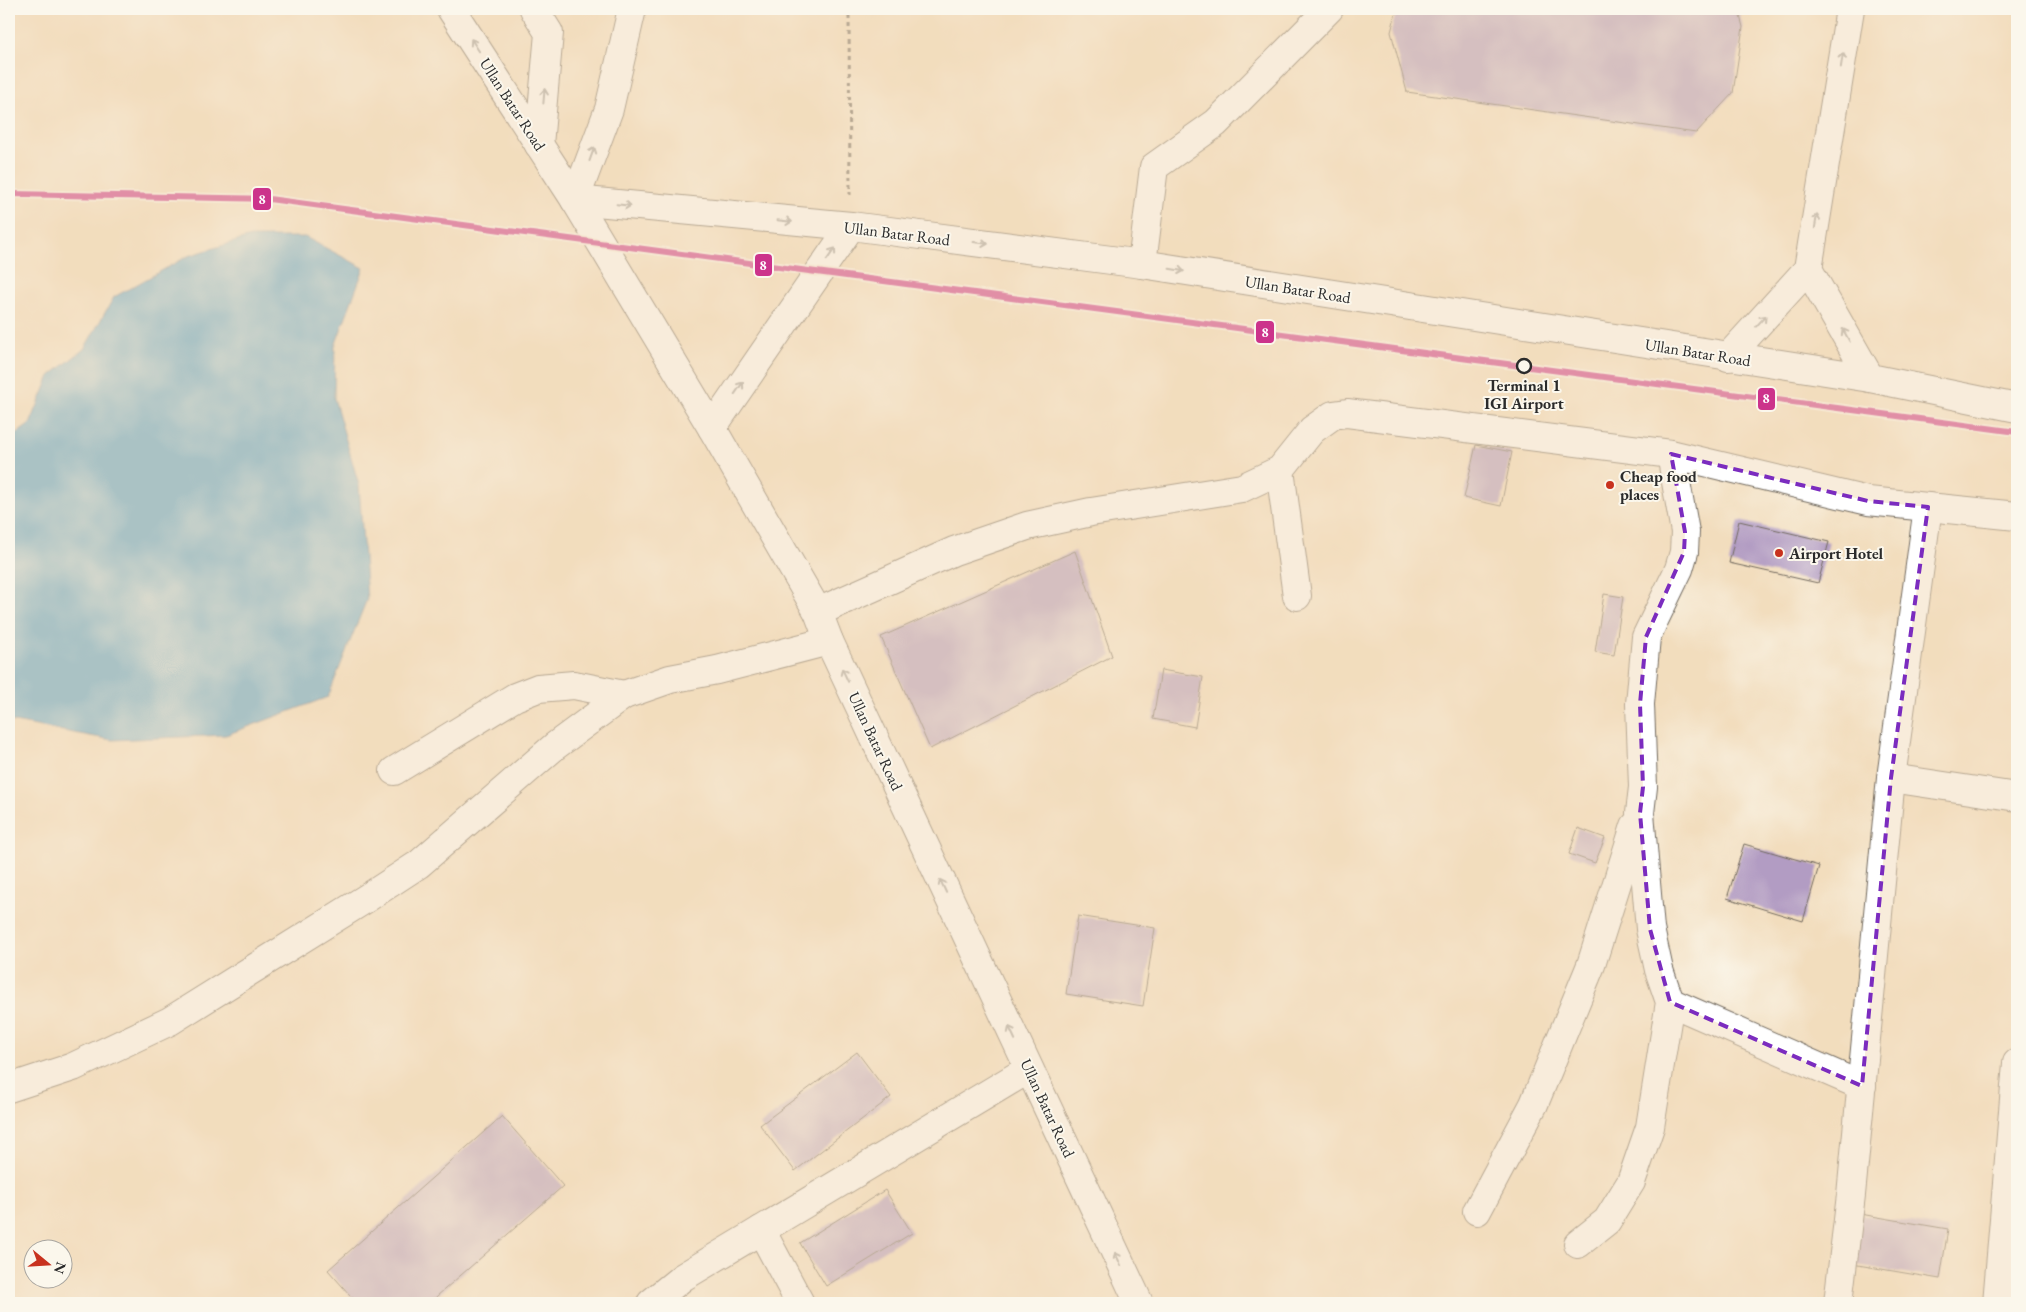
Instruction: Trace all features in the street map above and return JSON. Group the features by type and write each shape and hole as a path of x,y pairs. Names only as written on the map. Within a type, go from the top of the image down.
{"street":[{"name":"Ullan Batar Road","path":"451,9 575,200 712,428 818,612 829,641 1139,1303"},
{"path":"534,9 549,33 539,145"},
{"path":"575,200 609,109 632,9"},
{"path":"1142,264 1154,167 1216,123 1329,9"},
{"path":"1728,357 1808,269 1850,9"},
{"name":"Ullan Batar Road","path":"575,200 851,226 1142,264 1870,378 2017,408"},
{"path":"712,428 851,226"},
{"path":"1808,269 1870,378"},
{"path":"818,612 954,551 1028,526 1091,512 1242,488 1280,470 1312,430 1333,416 1346,413 1670,454 1868,501 2017,516"},
{"path":"1478,1211 1534,1104 1592,965 1640,813 1643,787 1640,704 1646,637 1679,569 1684,552 1685,532 1670,454"},
{"path":"1280,470 1297,596"},
{"path":"1838,1303 1862,1086 1891,778 1928,507"},
{"path":"9,1088 73,1067 170,1021 367,898 419,864 555,746 624,695 670,679 717,670 829,641"},
{"path":"394,771 515,697 538,688 574,686 624,695"},
{"path":"1891,778 2017,797"},
{"path":"1578,1244 1607,1221 1631,1182 1650,1126 1670,1002 1659,970 1650,929 1640,813"},
{"path":"1670,1002 1862,1086"},
{"path":"1997,1303 2017,1062"},
{"path":"651,1303 683,1276 1029,1069"},
{"path":"761,1230 800,1303"}],"path":[{"path":"845,9 848,16 851,226"}],"highlighted area":[{"path":"1671,454 1868,501 1928,507 1891,778 1862,1086 1670,1002 1650,929 1640,813 1643,787 1640,704 1646,637 1684,552 1685,532"}],"water":[{"path":"250,237 305,237 364,268 335,346 334,398 359,485 367,599 328,697 226,735 112,740 9,721 9,439 30,424 50,376 84,349 114,297 188,256"}],"building":[{"path":"1397,9 1738,9 1743,27 1733,93 1696,133 1407,92 1391,32"},
{"path":"1476,445 1512,452 1501,506 1464,498"},
{"name":"Airport Hotel","path":"1739,521 1829,542 1818,583 1729,563"},
{"path":"1075,551 1112,656 930,749 881,637"},
{"path":"1604,594 1623,597 1614,655 1595,652"},
{"path":"1161,670 1203,677 1195,727 1153,719"},
{"path":"1578,828 1605,838 1595,863 1569,854"},
{"path":"1744,844 1819,866 1803,921 1727,898"},
{"path":"1078,916 1155,928 1143,1006 1066,994"},
{"path":"857,1052 891,1097 795,1171 760,1125"},
{"path":"502,1116 563,1186 429,1303 357,1303 328,1270"},
{"path":"885,1190 912,1233 826,1286 800,1243"},
{"path":"1860,1214 1948,1229 1940,1279 1852,1264"}],"transit line":[{"name":"8","path":"9,194 269,199 2017,432"}],"place":[{"name":"Terminal 1 IGI Airport","path":"1524,366"},
{"name":"Cheap food places","path":"1610,485"},
{"name":"Airport Hotel","path":"1779,553"}]}
